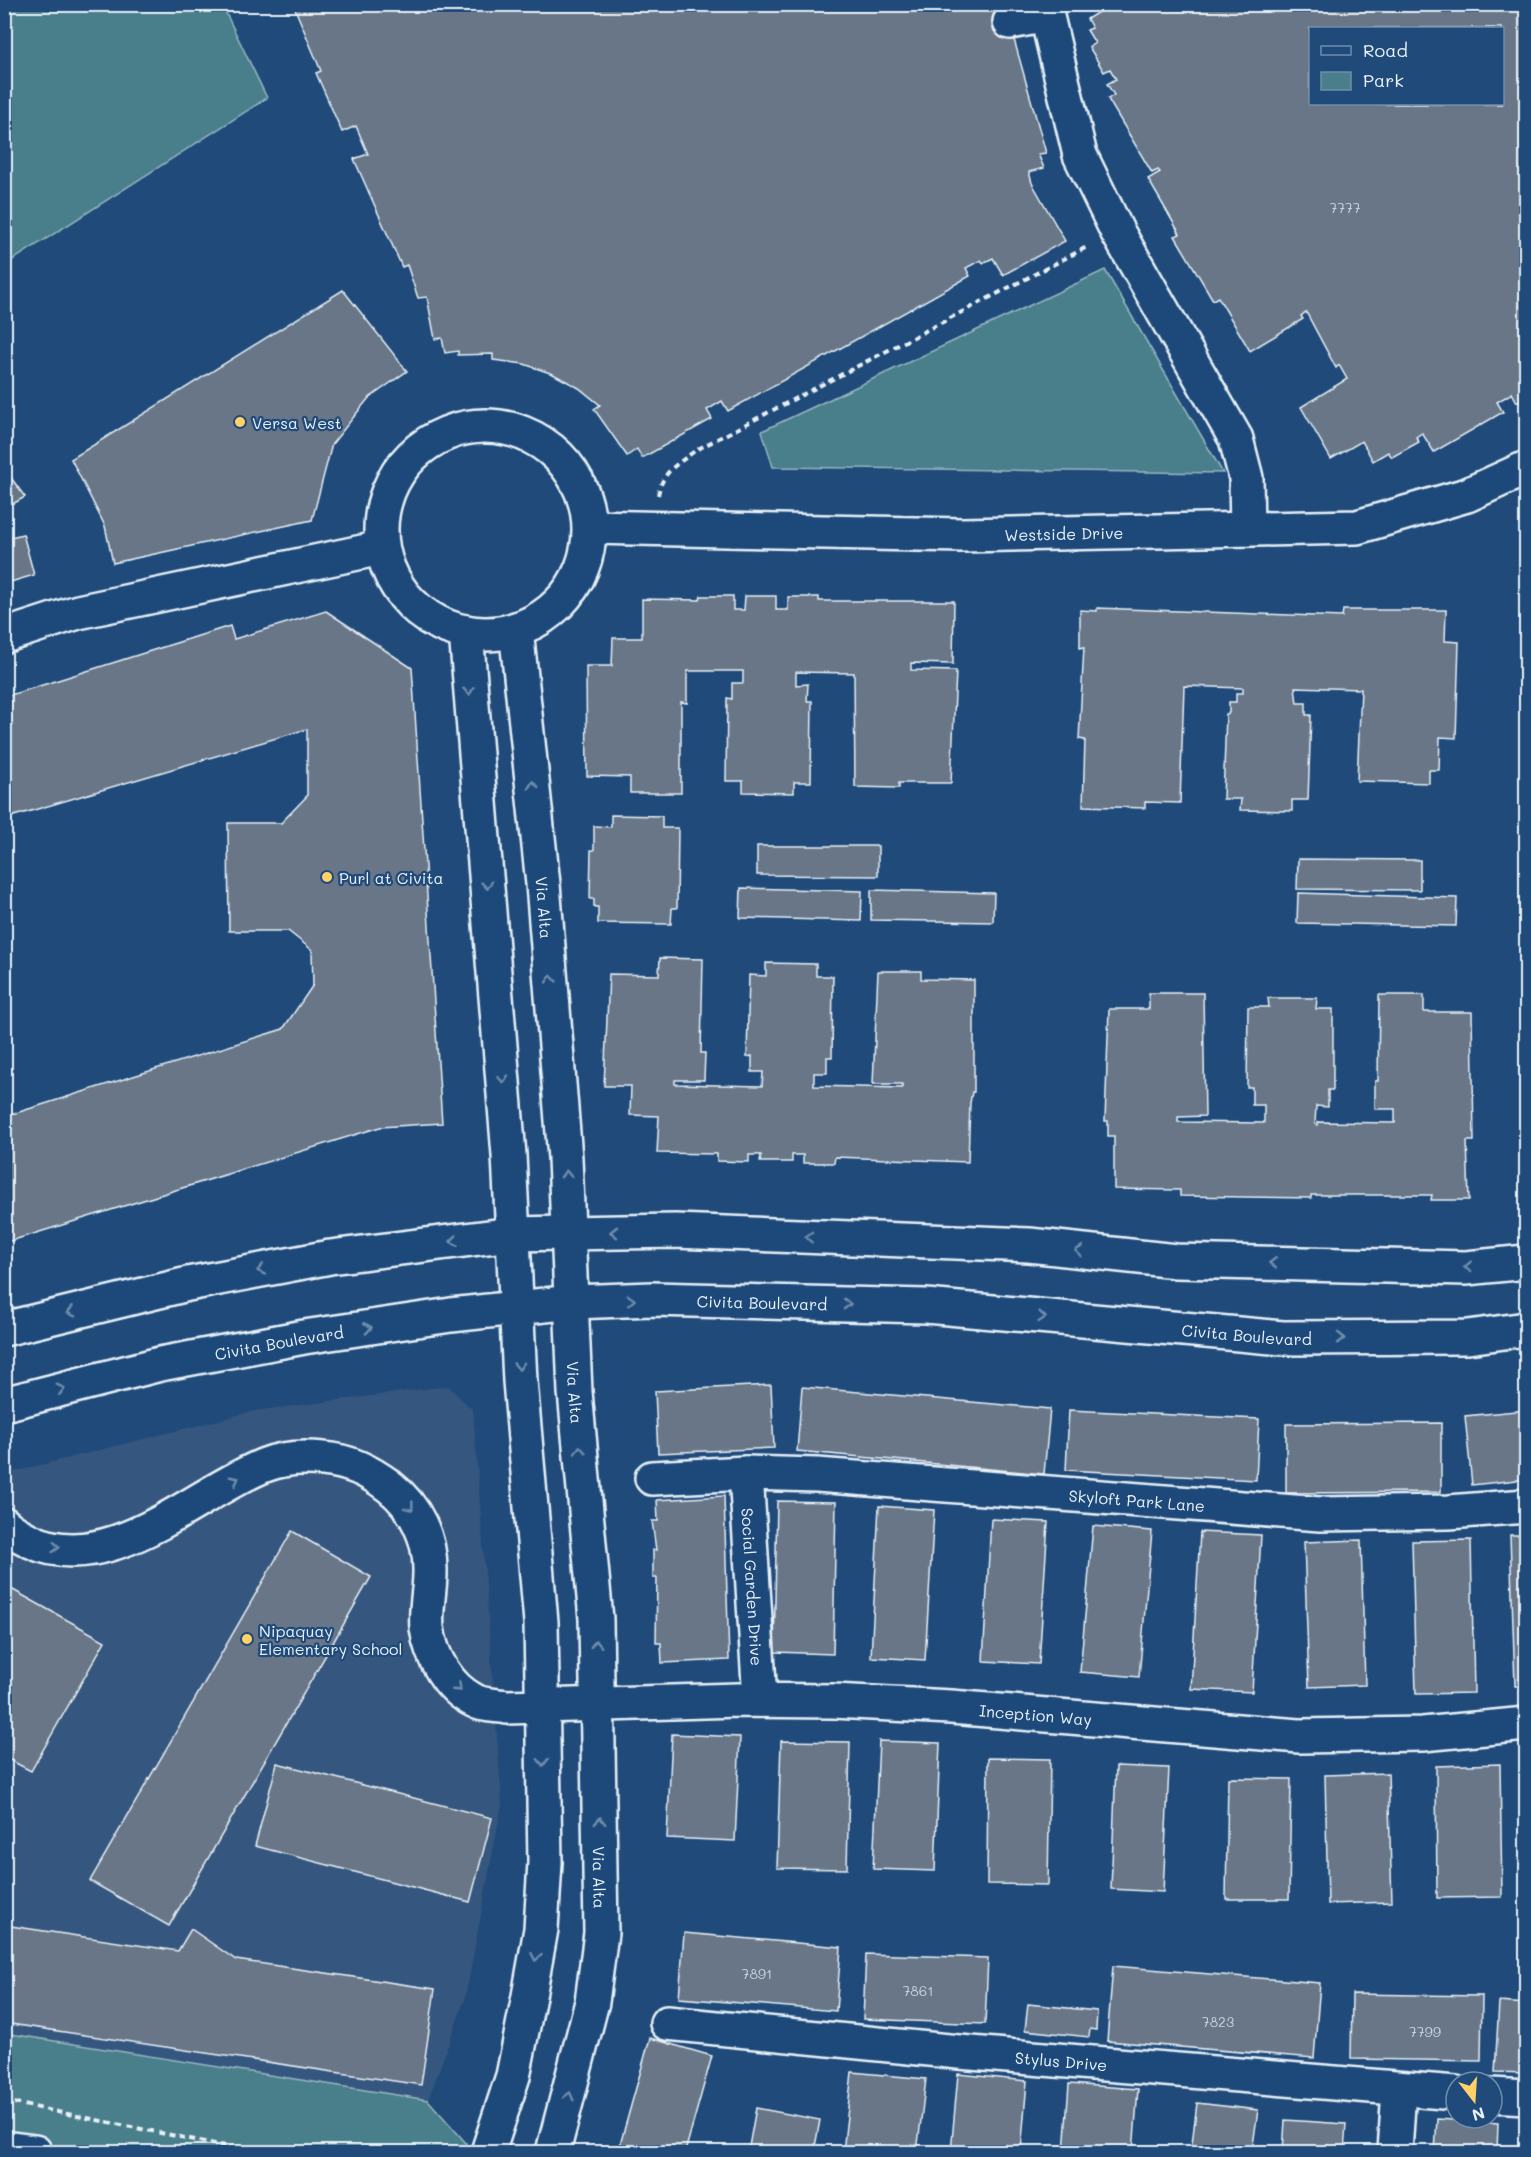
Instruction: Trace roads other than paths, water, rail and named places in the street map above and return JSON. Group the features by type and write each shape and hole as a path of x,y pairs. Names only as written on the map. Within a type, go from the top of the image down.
{"street":[{"path":"1010,22 1045,10 1080,155 1117,231 1236,440 1246,478 1247,529"},
{"path":"475,426 510,428 541,441 558,456 567,464 584,494 590,528 585,561 570,591 546,614 516,629 491,633 466,632 436,622 410,603 392,578 381,548 381,514 392,481 413,453 442,434 475,426"},
{"name":"Westside Drive","path":"590,528 962,535 1357,527 1467,495 1527,468"},
{"path":"4,636 78,612 381,548"},
{"name":"Via Alta","path":"516,629 543,884 569,1232 575,1392 596,1619 601,1933 592,2002 553,2152"},
{"path":"466,632 508,1143 520,1382 541,1622 545,1862 541,1929 513,2076 488,2152"},
{"path":"4,1329 188,1284 330,1257 512,1234 675,1231 1029,1245 1176,1261 1466,1268 1527,1262"},
{"name":"Civita Boulevard","path":"4,1404 160,1365 294,1339 517,1307 573,1302 652,1299 926,1306 1283,1338 1468,1337 1527,1329"},
{"name":"Inception Way","path":"4,1524 10,1530 44,1546 82,1549 126,1539 266,1465 296,1458 354,1464 399,1494 418,1518 427,1543 430,1572 427,1627 434,1655 445,1675 460,1691 477,1702 507,1707 542,1704 760,1700 951,1707 1299,1736 1413,1734 1504,1728 1527,1724"},
{"name":"Skyloft Park Lane","path":"652,1478 746,1473 873,1479 1320,1514 1449,1512 1527,1506"},
{"name":"Social Garden Drive","path":"746,1473 760,1700"},
{"path":"535,1552 552,1567 563,1684 574,1694 597,1703"},
{"name":"Stylus Drive","path":"667,2023 959,2052 1444,2092"},
{"path":"509,2152 522,2101 513,2076"},
{"path":"1395,2152 1399,2089"},
{"path":"1504,2096 1527,2097"},
{"path":"4,2148 35,2152"}],"place":[{"name":"Versa West","path":"240,422"},
{"name":"Purl at Civita","path":"327,877"},
{"name":"Nipaquay Elementary School","path":"247,1639"}]}
